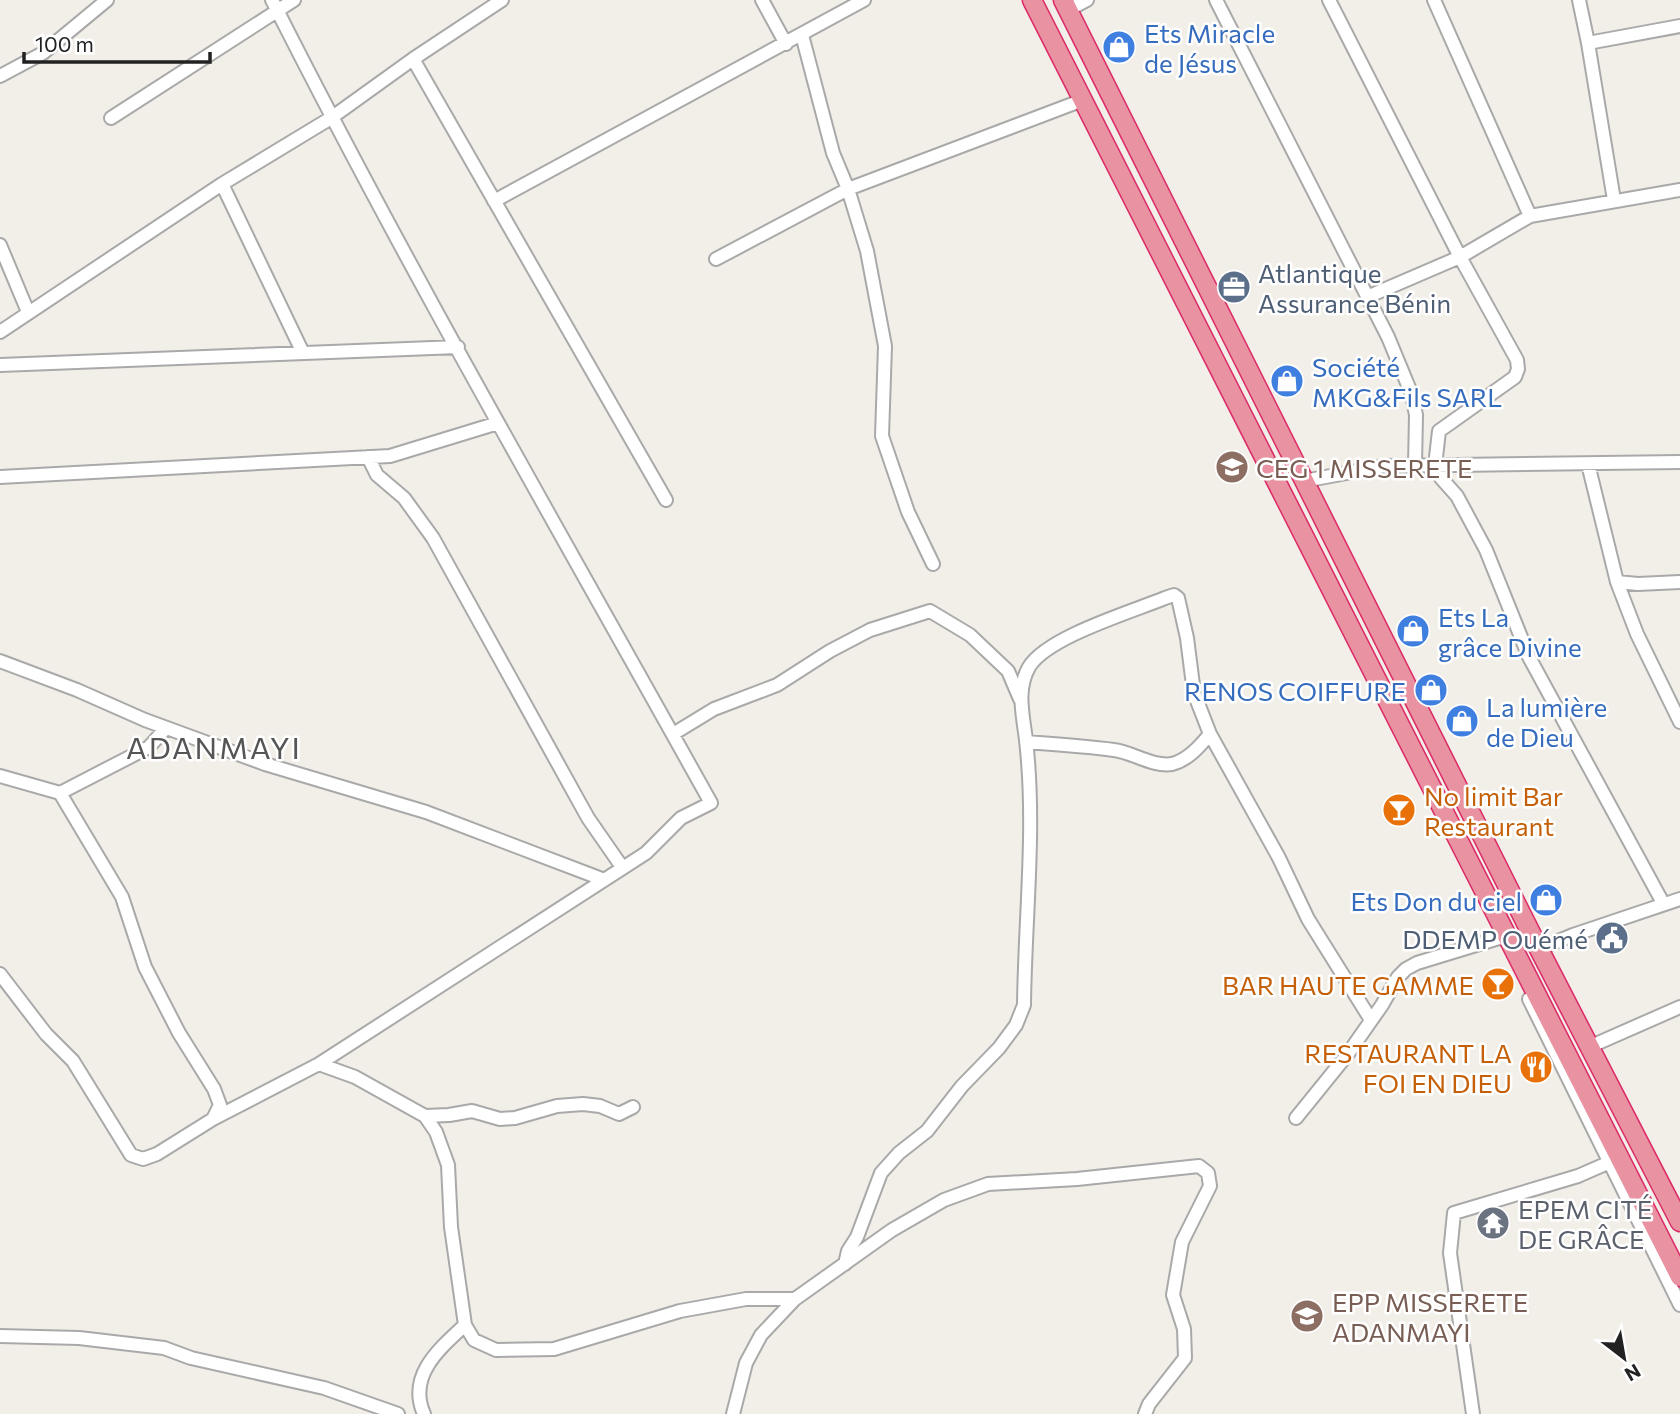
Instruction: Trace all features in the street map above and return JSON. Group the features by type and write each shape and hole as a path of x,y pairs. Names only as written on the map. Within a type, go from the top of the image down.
{"highway":[{"path":"1032,0 1505,939 1680,1277"},
{"path":"1065,5 1539,949 1678,1215"},
{"path":"1604,1126 1626,1117"}],"street":[{"path":"0,76 43,53 107,0"},
{"path":"111,118 274,5 293,0"},
{"path":"0,332 222,184 331,118 502,0"},
{"path":"762,0 786,44"},
{"path":"494,201 864,0"},
{"path":"1022,0 1505,939 1680,1305"},
{"path":"1065,5 1087,0"},
{"path":"1216,0 1388,337 1412,395 1416,415 1415,466"},
{"path":"1329,0 1460,257 1517,360 1515,377 1439,431 1435,466 1441,478 1457,496 1486,550 1529,657 1663,903"},
{"path":"1434,0 1530,216"},
{"path":"1579,0 1614,200"},
{"path":"0,974 46,1034 73,1061 131,1155 143,1159 158,1154 213,1119 319,1064 646,853 681,818 711,803 498,423 331,118 274,5"},
{"path":"1588,43 1680,26"},
{"path":"802,35 833,153 848,188 867,251 885,346 882,436 908,512 933,564"},
{"path":"413,59 666,500"},
{"path":"716,259 848,188 1075,103"},
{"path":"222,184 303,353"},
{"path":"1367,297 1460,257 1530,216 1680,190"},
{"path":"0,245 28,313"},
{"path":"0,365 458,347"},
{"path":"0,477 390,456 498,423"},
{"path":"368,457 377,475 404,498 433,538 588,818 622,867"},
{"path":"1304,481 1384,466 1680,462"},
{"path":"1588,464 1617,582 1637,634 1680,722"},
{"path":"1617,582 1680,582"},
{"path":"1020,700 1026,673 1043,651 1074,634 1174,595 1178,598 1182,609 1194,694 1210,734 1279,858 1308,919 1371,1020"},
{"path":"673,734 714,709 777,685 830,651 870,630 930,611 970,635 1008,671 1020,700 1026,742 1031,847 1024,1005 1016,1025 999,1048 962,1086 927,1131 899,1153 881,1173 845,1264"},
{"path":"0,661 265,764 426,812 602,879"},
{"path":"0,776 60,793 149,747 166,727"},
{"path":"1026,742 1117,750 1157,763 1170,764 1182,760 1196,750 1210,734"},
{"path":"60,793 122,897 145,967 178,1033 215,1089 220,1105 213,1119"},
{"path":"1539,949 1680,899"},
{"path":"1296,1118 1371,1020 1406,969 1417,963 1505,939"},
{"path":"1589,1047 1680,1007"},
{"path":"319,1064 355,1077 425,1116 436,1132 447,1165 451,1227 466,1325 474,1340 496,1350 554,1349 680,1311 746,1299 795,1299"},
{"path":"425,1116 472,1111 500,1119 515,1118 557,1106 583,1104 593,1104 619,1114 633,1107"},
{"path":"1473,1414 1450,1253 1454,1213 1578,1176 1611,1162"},
{"path":"733,1414 746,1363 756,1344 761,1335 795,1299 892,1230 944,1200 988,1184 1077,1179 1199,1166 1208,1173 1210,1186 1182,1242 1173,1295 1184,1329 1185,1358 1149,1404 1145,1414"},
{"path":"424,1414 419,1402 419,1387 424,1370 439,1349 466,1325"},
{"path":"0,1336 79,1338 164,1348 191,1358 324,1388 398,1414"}],"place":[{"name":"Ets Miracle de Jésus","path":"1119,47"},
{"name":"Atlantique Assurance Bénin","path":"1234,287"},
{"name":"Société MKG&Fils SARL","path":"1287,381"},
{"name":"CEG 1 MISSERETE","path":"1232,467"},
{"name":"Ets La grâce Divine","path":"1413,631"},
{"name":"RENOS COIFFURE","path":"1431,690"},
{"name":"La lumière de Dieu","path":"1462,721"},
{"name":"No limit Bar Restaurant","path":"1399,810"},
{"name":"Ets Don du ciel","path":"1546,900"},
{"name":"DDEMP Ouémé","path":"1612,938"},
{"name":"BAR HAUTE GAMME","path":"1498,984"},
{"name":"RESTAURANT LA FOI EN DIEU","path":"1536,1067"},
{"name":"EPEM CITÉ DE GRÂCE","path":"1493,1223"},
{"name":"EPP MISSERETE ADANMAYI","path":"1307,1316"}],"district":[{"name":"ADANMAYI","path":"214,746"}]}
